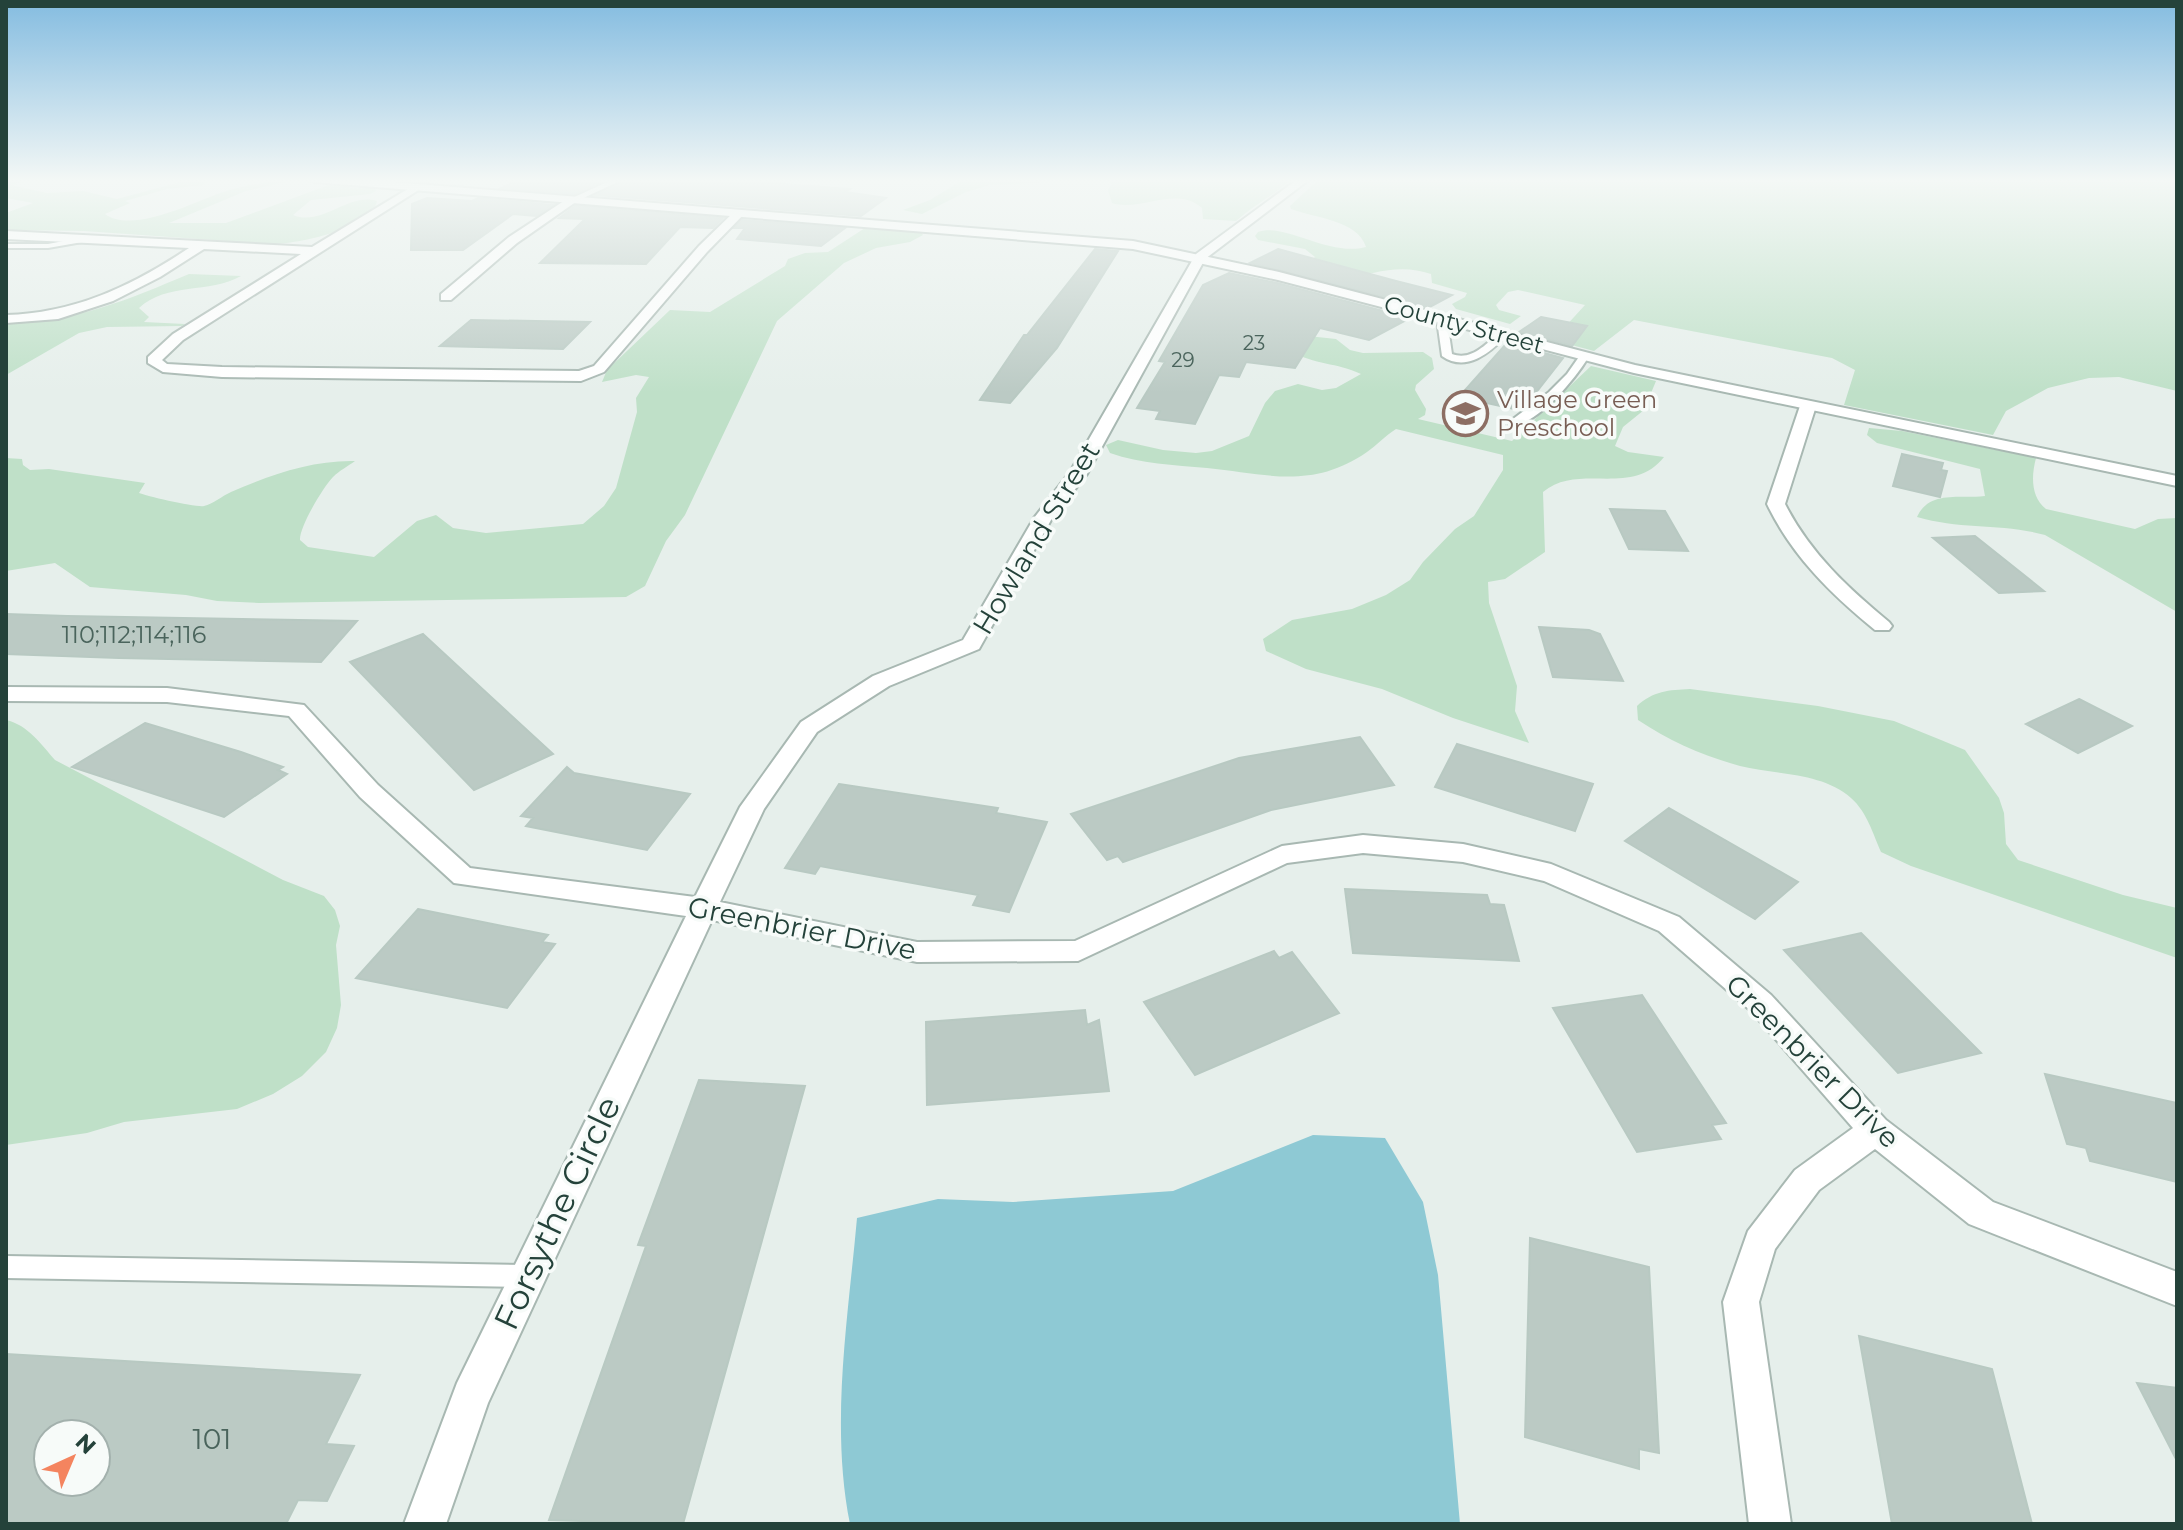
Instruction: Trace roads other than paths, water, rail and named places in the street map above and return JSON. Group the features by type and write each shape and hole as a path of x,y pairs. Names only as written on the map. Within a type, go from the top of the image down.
{"street":[{"path":"6,319 52,317 82,310 149,277 193,250"},
{"path":"302,250 316,251"},
{"path":"446,297 501,250"},
{"path":"316,251 174,341 153,360 163,368 222,372 581,376 599,369 702,250"},
{"name":"County Street","path":"1155,250 1200,257 1584,356 1808,406 2177,481"},
{"path":"1200,257 1209,250"},
{"name":"Howland Street","path":"702,908 752,807 809,727 881,681 971,644 1043,518 1078,474 1200,257"},
{"path":"1808,406 1776,504 1788,531 1833,586 1882,626"},
{"name":"Greenbrier Drive","path":"6,694 167,695 296,710 369,791 463,876 702,908 917,952 1078,951 1282,855 1363,844 1463,853 1551,873 1669,924 1761,1003 1875,1130 1981,1213 2177,1289"},
{"name":"Forsythe Circle","path":"425,1524 471,1397 702,908"},
{"path":"1770,1524 1741,1302 1760,1242 1807,1180 1875,1130"}],"lane":[{"path":"1442,320 1447,356 1455,360 1471,360 1502,335"},
{"path":"1513,424 1533,411 1575,372 1584,356"},
{"path":"6,1267 527,1276"}],"water":[{"path":"1313,1135 1385,1138 1423,1202 1438,1275 1460,1524 850,1524 841,1448 841,1410 857,1218 938,1199 1013,1202 1173,1191"}],"place":[{"name":"Village Green Preschool","path":"1466,414"}]}
